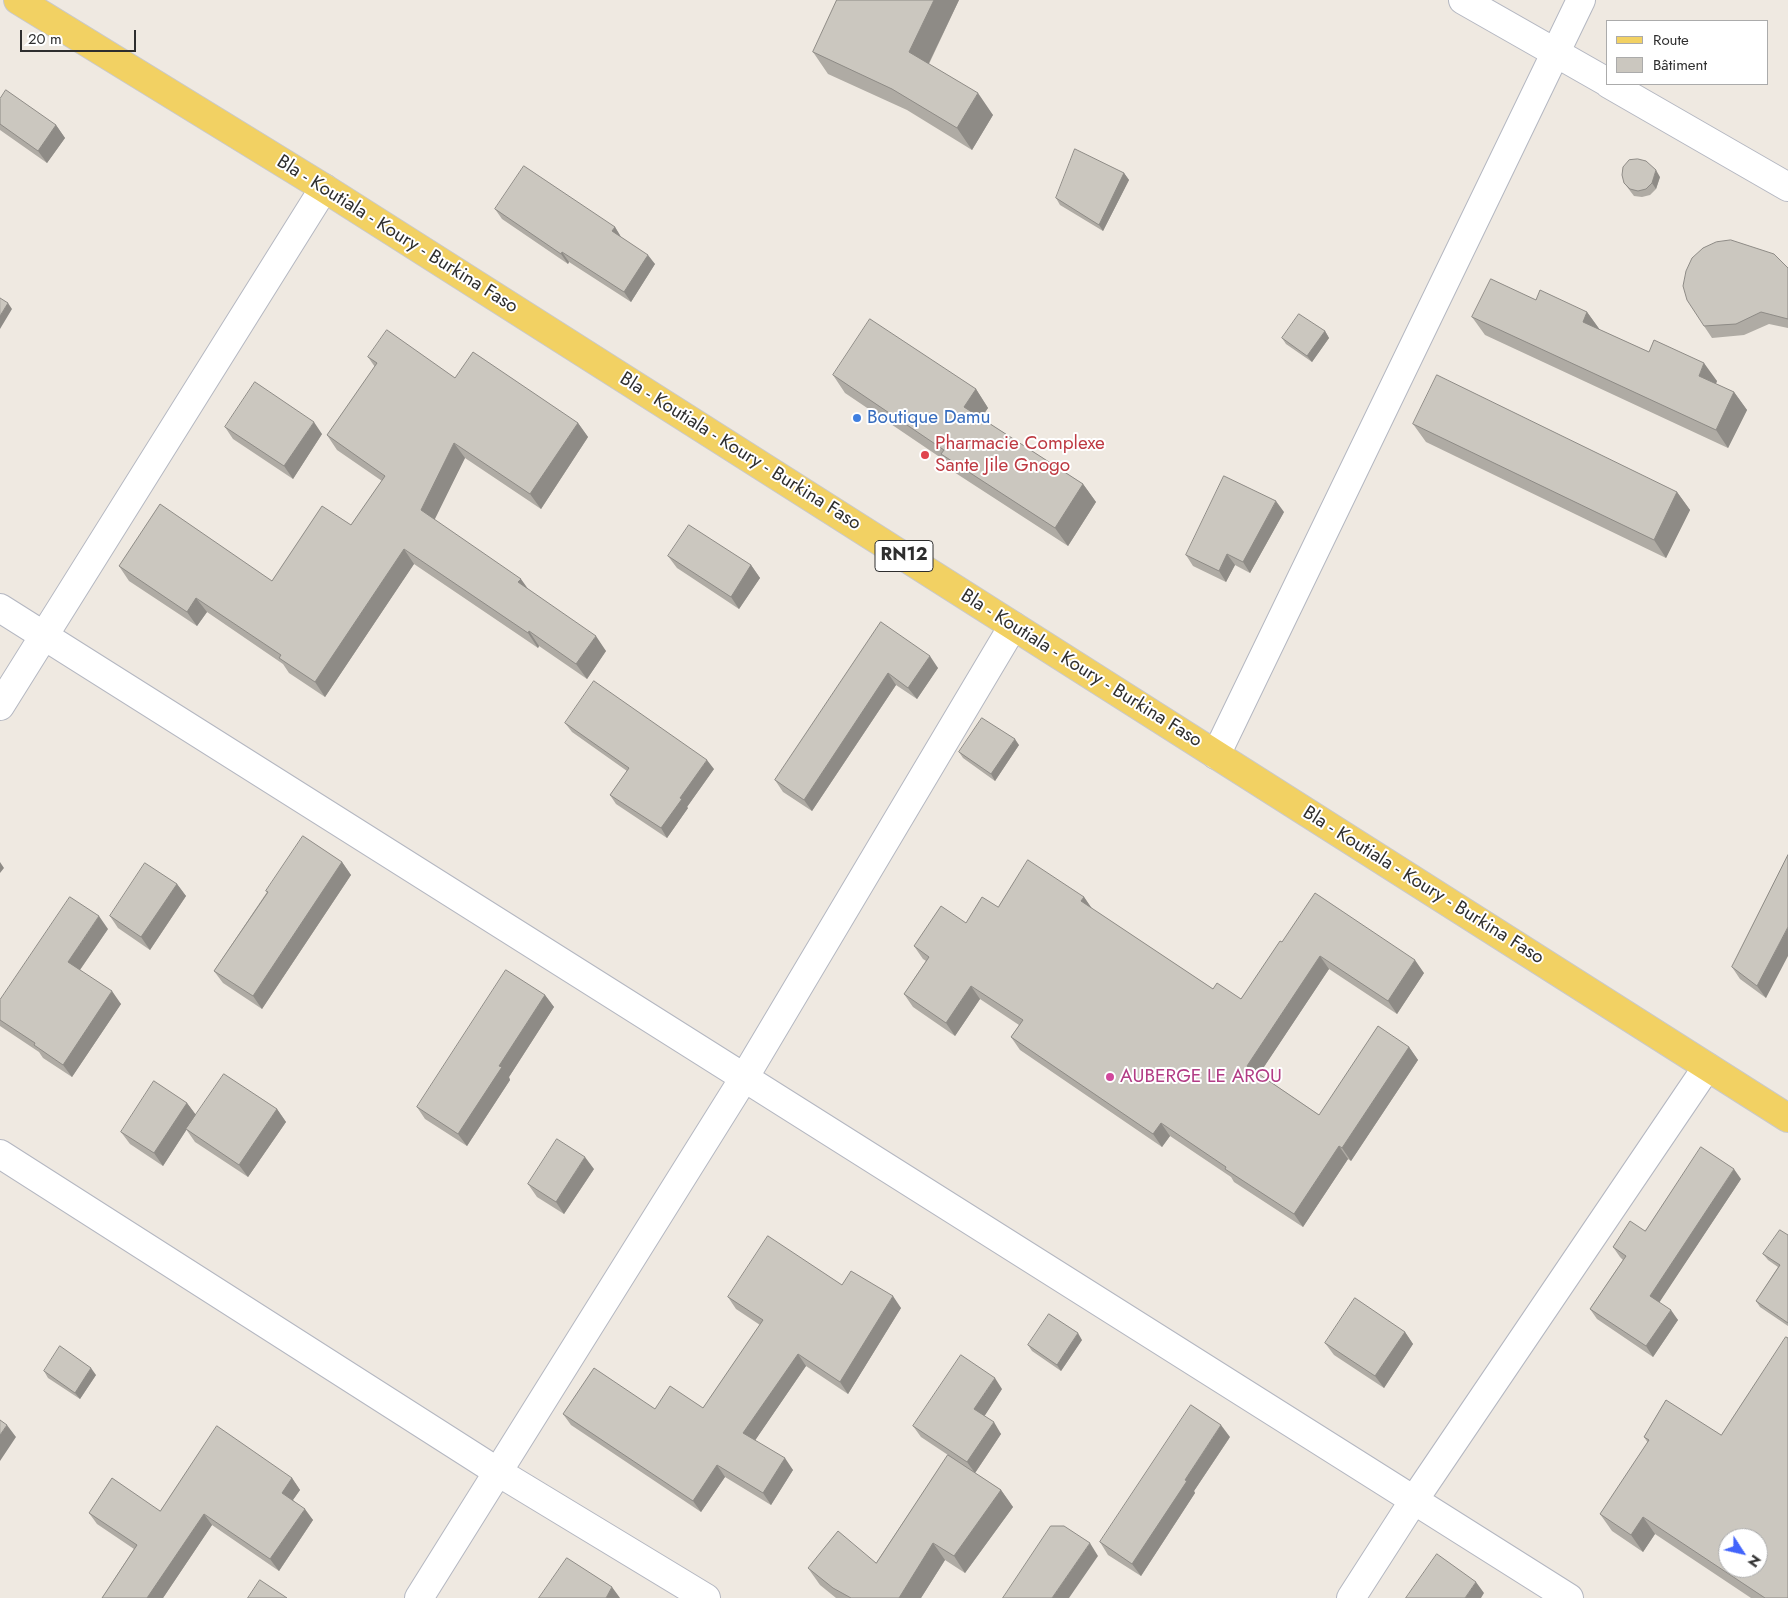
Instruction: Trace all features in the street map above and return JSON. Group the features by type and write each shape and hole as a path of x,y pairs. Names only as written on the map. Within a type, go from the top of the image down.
{"main road":[{"name":"Bla - Koutiala - Koury - Burkina Faso","path":"18,0 324,188 1788,1118"}],"street":[{"path":"1463,0 1606,82"},
{"path":"1216,755 1581,0"},
{"path":"1611,85 1788,187"},
{"path":"0,706 324,188"},
{"path":"0,608 1569,1598"},
{"path":"419,1598 744,1078 1013,626"},
{"path":"1351,1598 1414,1500 1707,1067"},
{"path":"0,1154 498,1472 706,1598"}],"building":[{"path":"837,0 934,0 909,52 978,93 957,128 892,89 813,52"},
{"path":"6,90 56,125 38,151 0,124 0,99"},
{"path":"1075,149 1124,173 1099,225 1056,198"},
{"path":"1638,159 1646,161 1656,170 1652,183 1646,189 1638,191 1630,189 1624,183 1622,175 1623,167 1629,160"},
{"path":"524,166 615,227 612,231 648,255 624,292 562,252 561,254 495,209"},
{"path":"1731,240 1774,254 1788,268 1788,319 1761,312 1736,324 1704,326 1687,300 1683,286 1686,271 1692,258 1703,248 1716,242"},
{"path":"1491,279 1536,300 1540,290 1587,312 1583,322 1649,352 1654,340 1704,363 1699,376 1734,392 1716,430 1472,317"},
{"path":"0,298 8,303 0,316"},
{"path":"1299,314 1325,331 1307,356 1282,338"},
{"path":"870,319 976,389 964,407 1083,484 1055,528 941,454 944,450 833,375"},
{"path":"387,330 455,378 473,352 578,423 530,494 454,443 421,510 521,579 518,582 596,636 576,664 404,549 315,682 279,658 281,655 196,598 187,612 119,566 160,504 272,581 322,506 351,525 385,476 327,435 377,363 368,357"},
{"path":"1437,375 1677,492 1654,540 1413,424"},
{"path":"255,382 314,422 284,466 225,427"},
{"path":"1224,476 1276,501 1243,562 1227,554 1219,571 1186,555"},
{"path":"689,525 751,565 731,597 668,556"},
{"path":"881,622 930,656 908,688 888,673 804,800 775,780"},
{"path":"594,681 707,760 661,828 610,795 629,768 565,723"},
{"path":"982,718 1015,739 991,774 959,752"},
{"path":"303,836 342,862 253,996 214,971 268,892 266,891"},
{"path":"1788,855 1788,927 1757,986 1732,967"},
{"path":"1028,860 1084,897 1081,901 1213,989 1217,983 1241,999 1315,893 1415,960 1388,1001 1320,956 1247,1066 1319,1115 1378,1026 1409,1047 1342,1148 1339,1146 1294,1214 1225,1169 1226,1167 1161,1123 1153,1134 1011,1037 1023,1020 971,986 946,1023 904,994 929,957 914,946 941,906 966,923 982,897 998,907"},
{"path":"145,863 177,884 141,937 110,916"},
{"path":"70,897 99,916 68,962 112,991 63,1065 34,1045 35,1043 0,1020 0,1000"},
{"path":"506,970 545,995 499,1066 502,1067 458,1134 417,1107"},
{"path":"224,1074 277,1109 239,1165 186,1129"},
{"path":"154,1081 187,1103 154,1153 121,1132"},
{"path":"557,1139 585,1157 556,1202 528,1184"},
{"path":"1701,1147 1734,1169 1650,1296 1671,1310 1646,1346 1590,1309 1626,1256 1613,1247 1630,1221 1645,1231"},
{"path":"1780,1230 1788,1235 1788,1323 1756,1301 1780,1265 1763,1254"},
{"path":"768,1236 842,1285 851,1271 893,1296 840,1382 798,1354 743,1433 785,1458 763,1493 717,1465 693,1501 563,1414 594,1368 655,1409 670,1386 703,1408 763,1320 728,1297"},
{"path":"1355,1298 1405,1332 1375,1376 1325,1343"},
{"path":"1049,1314 1078,1333 1057,1365 1028,1345"},
{"path":"1786,1337 1788,1338 1788,1598 1765,1598 1735,1578 1768,1578 1768,1528 1718,1528 1718,1567 1643,1517 1631,1535 1600,1514 1649,1440 1644,1437 1666,1400 1721,1435"},
{"path":"60,1346 91,1368 75,1393 44,1371"},
{"path":"961,1355 995,1378 974,1409 994,1422 967,1462 913,1426"},
{"path":"1191,1405 1221,1425 1185,1480 1187,1481 1132,1564 1100,1542"},
{"path":"0,1420 7,1425 0,1435"},
{"path":"217,1426 292,1478 282,1493 305,1509 270,1559 204,1514 147,1598 102,1598 137,1545 89,1513 112,1478 160,1511"},
{"path":"948,1455 1001,1490 954,1556 933,1543 899,1598 851,1598 833,1588 808,1568 838,1531 876,1563"},
{"path":"1051,1526 1064,1526 1090,1543 1052,1598 1003,1598"},
{"path":"1437,1554 1476,1582 1465,1598 1406,1598"},
{"path":"567,1558 612,1587 606,1598 539,1598"},
{"path":"260,1580 287,1598 248,1598"}],"place":[{"name":"Boutique Damu","path":"857,418"},
{"name":"Pharmacie Complexe Sante Jile Gnogo","path":"925,455"},
{"name":"AUBERGE LE AROU","path":"1110,1077"}]}
